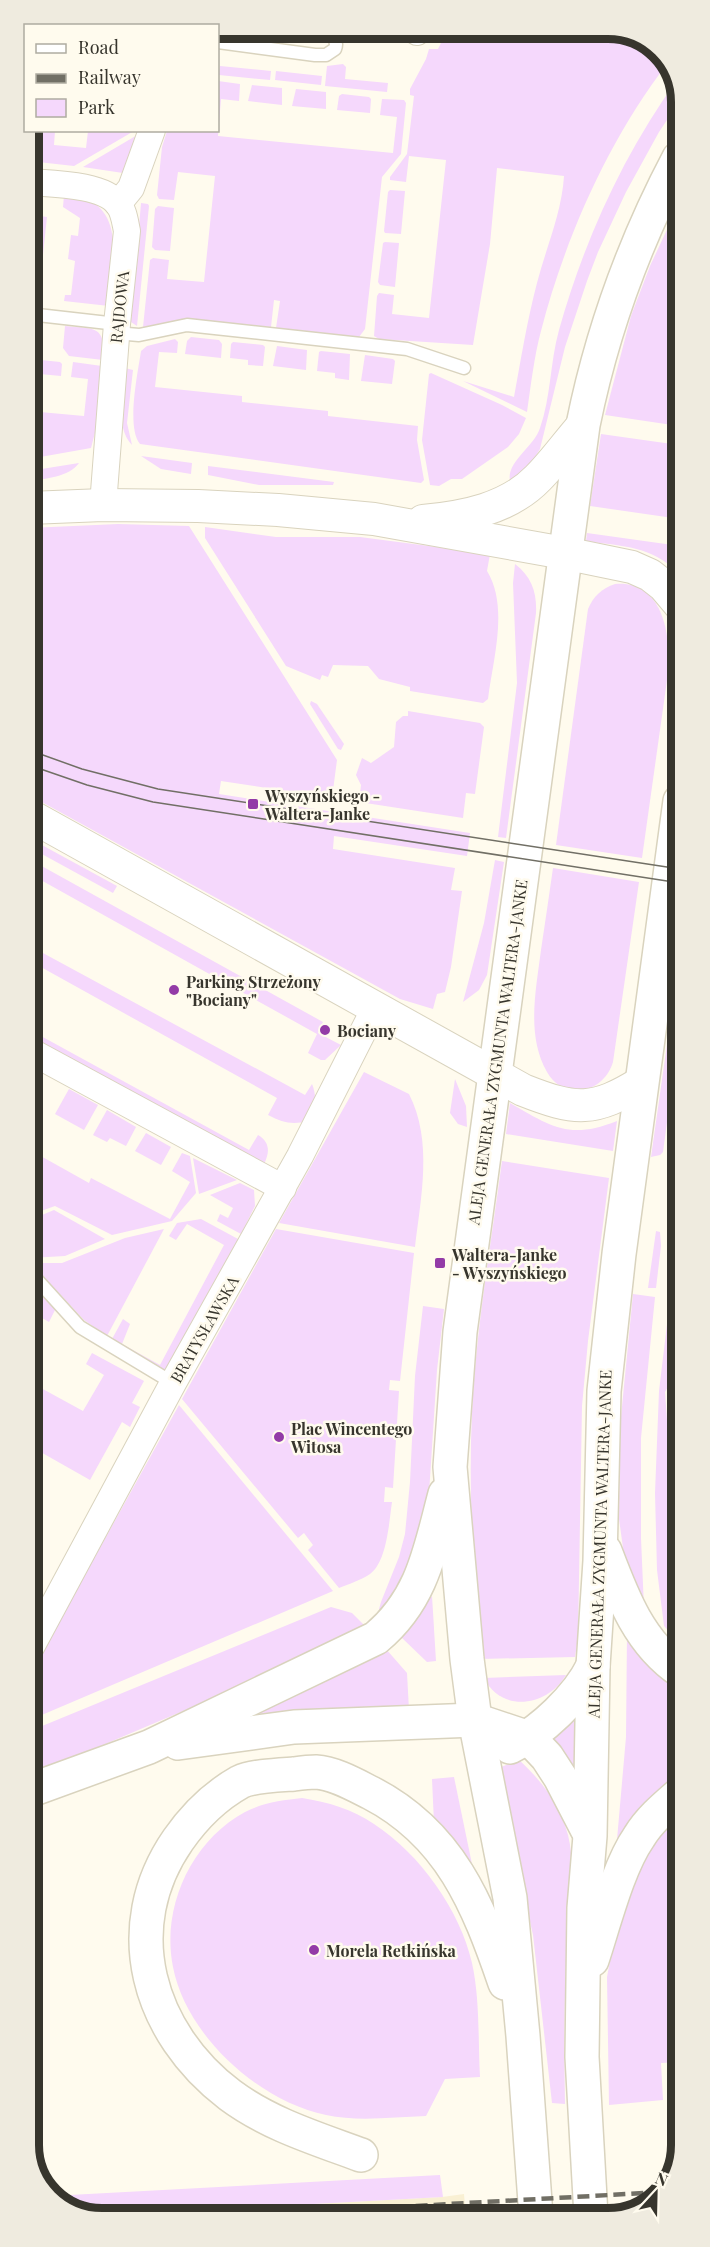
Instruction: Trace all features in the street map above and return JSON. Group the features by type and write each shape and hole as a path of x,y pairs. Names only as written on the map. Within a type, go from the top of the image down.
{"main road":[{"name":"ALEJA GENERAŁA ZYGMUNTA WALTERA-JANKE","path":"535,2208 510,1898 482,1761 468,1659 451,1472 454,1398 460,1332 494,1075 583,425 596,364 612,312 648,220 671,174"},
{"name":"ALEJA GENERAŁA ZYGMUNTA WALTERA-JANKE","path":"591,2208 582,2057 584,1908 590,1836 593,1666 607,1351 671,868"},
{"path":"39,1787 149,1747 376,1638 411,1598 422,1575 451,1472"},
{"path":"600,1538 621,1593 636,1624 660,1656 671,1664"},
{"path":"482,1761 529,1738 563,1705 588,1676 593,1666"},
{"path":"149,1747 294,1727 476,1720 529,1738 547,1757 560,1777 590,1836"},
{"path":"361,2155 283,2126 229,2095 198,2067 173,2032 163,2013 146,1960 145,1925 148,1907 166,1858 184,1832 208,1805 242,1781 318,1772 355,1785 396,1808 425,1833 458,1872 476,1905 523,2036"},
{"path":"583,1987 625,1864 637,1838 655,1816 671,1802"}],"street":[{"path":"39,183 92,189 109,195 118,204 131,188 151,132"},
{"name":"RAJDOWA","path":"103,505 116,329 127,231 118,204"},
{"path":"398,523 470,514 507,501 538,478 583,425"},
{"path":"39,508 103,505 198,506 278,510 398,523 632,567 650,575 671,594"},
{"path":"39,821 494,1075 544,1098 579,1106 599,1104 616,1098 642,1082"},
{"path":"655,987 671,948"},
{"name":"BRATYSŁAWSKA","path":"39,1629 173,1383 283,1188 375,1008"},
{"path":"39,1056 283,1188"}],"lane":[{"path":"219,42 326,55 335,49 335,39"},
{"path":"39,316 139,335 187,325 407,349 464,368"},
{"path":"39,1282 80,1326 173,1383"}],"shaded area":[{"path":"464,2194 465,2208 239,2208"}],"green space":[{"path":"443,39 612,39 639,47 662,71 626,124 576,225 541,331 527,412 463,381 514,397 530,312 557,216 564,176 497,168 490,244 473,345 379,339 374,336 379,293 394,295 392,314 429,318 446,160 409,156 406,182 390,180 390,177 407,154 414,96 410,95 410,89 429,49 438,49"},
{"path":"343,64 346,67 345,79 388,83 387,92 325,86 327,66"},
{"path":"220,66 271,71 270,80 219,75"},
{"path":"276,71 322,76 321,85 275,80"},
{"path":"219,81 240,84 239,101 221,99 219,124"},
{"path":"252,85 282,88 282,105 248,101"},
{"path":"296,89 326,92 326,109 292,106"},
{"path":"670,91 671,114 626,192 587,281 565,347 540,449 529,467 510,481 512,467 537,435 544,416 559,330 580,264 607,200 639,138"},
{"path":"342,94 369,97 371,99 370,113 337,110 339,96"},
{"path":"382,99 404,100 406,103 401,154 382,177 365,329 359,337 276,328 280,301 274,300 271,327 185,319 143,327 150,260 153,258 169,260 167,279 204,282 215,176 178,172 174,200 159,199 157,195 162,147 167,132 218,132 218,136 393,153 397,117 380,115"},
{"path":"39,132 55,132 54,145 86,148 88,132 132,132 74,166 39,162"},
{"path":"144,132 125,177 123,173 83,167"},
{"path":"390,190 405,191 401,234 384,231"},
{"path":"64,195 82,198 96,205 106,215 114,244 109,306 64,301 65,295 71,295 75,261 68,259 71,235 78,236 80,218 63,207"},
{"path":"141,203 149,206 137,326 131,322"},
{"path":"158,206 174,208 170,251 155,250 152,247 155,209"},
{"path":"40,216 47,217 39,293"},
{"path":"671,221 671,425 605,415 631,316 650,266"},
{"path":"385,242 399,243 395,287 380,285 378,282"},
{"path":"65,326 96,331 103,340 103,360 69,356 63,348"},
{"path":"191,337 219,340 222,344 221,358 185,354 187,341"},
{"path":"175,339 178,342 177,353 159,352 155,387 242,396 242,402 328,411 328,416 418,426 417,440 424,480 421,483 140,444 136,436 133,413 141,351 147,346"},
{"path":"233,342 263,345 265,347 263,366 248,365 248,360 230,358"},
{"path":"277,346 307,350 306,370 273,366"},
{"path":"321,351 350,354 349,380 335,378 335,373 317,371"},
{"path":"365,355 395,361 392,384 361,381"},
{"path":"39,360 60,362 62,364 61,376 39,374"},
{"path":"73,362 102,366 97,425 91,448 39,457 39,412 84,416 88,379 71,377"},
{"path":"125,368 133,370 127,423 132,445 126,437 122,418"},
{"path":"429,374 526,418 519,434 508,447 462,479 451,479 439,486 430,485 422,440"},
{"path":"601,434 671,444 671,518 590,506"},
{"path":"141,456 192,463 191,474 161,469"},
{"path":"79,463 75,468 63,474 39,480 39,469"},
{"path":"208,466 334,482 333,485 259,485 208,475"},
{"path":"118,524 189,526 337,760 332,798 221,781 219,794 470,833 467,856 334,836 333,849 455,868 451,890 462,891 451,967 445,992 437,994 433,1009 400,999 39,800 39,528"},
{"path":"205,527 276,537 360,537 490,554 487,571 494,585 497,601 498,634 488,699 483,703 410,691 410,687 379,679 368,666 333,665 328,677 322,675 320,680 286,666 205,538"},
{"path":"587,533 671,545 671,567 647,552 625,546 586,541"},
{"path":"515,564 526,574 532,586 536,599 536,613 506,838 498,837 517,683 513,583"},
{"path":"615,584 631,585 644,591 654,601 661,613 668,643 668,673 642,858 556,845 588,609 598,594"},
{"path":"311,701 317,704 344,744 341,750 338,749 310,704"},
{"path":"408,711 480,723 484,727 475,794 466,793 463,818 359,802 361,785 356,775 362,758 371,763 394,747 396,722 403,716 408,716"},
{"path":"39,843 117,886 113,893 39,852"},
{"path":"495,860 504,862 487,975 479,990 463,1002 484,923"},
{"path":"39,865 323,1022 318,1033 341,1045 325,1060 308,1053 317,1034 39,879"},
{"path":"553,868 639,882 613,1062 601,1081 583,1090 563,1087 554,1081 547,1072 536,1043 535,996"},
{"path":"39,951 305,1095 312,1084 315,1099 309,1121 288,1122 268,1115 277,1098 39,966"},
{"path":"671,1016 671,1092 663,1152 651,1157"},
{"path":"39,1035 249,1150 258,1135 265,1141 268,1148 264,1164 39,1042"},
{"path":"364,1072 409,1094 416,1112 421,1131 423,1169 415,1247 279,1223"},
{"path":"455,1079 466,1106 467,1127 458,1124 450,1113"},
{"path":"69,1089 98,1105 84,1130 55,1114"},
{"path":"510,1103 538,1119 561,1128 586,1130 617,1121 613,1151 506,1134"},
{"path":"107,1110 136,1127 126,1146 110,1138 107,1142 93,1135"},
{"path":"146,1133 171,1147 161,1165 135,1151"},
{"path":"182,1153 190,1156 196,1193 172,1221 112,1235 55,1206 39,1212 39,1155 89,1183 91,1178 170,1219 190,1182 172,1171"},
{"path":"193,1158 237,1180 199,1194"},
{"path":"502,1161 609,1178 582,1406 578,1637 575,1657 479,1659 471,1505 472,1413 480,1318"},
{"path":"240,1183 254,1190 255,1206 241,1234 217,1221 220,1214 228,1218 233,1208 210,1195"},
{"path":"54,1210 105,1239 65,1256 39,1257 39,1216"},
{"path":"201,1219 238,1239 165,1371 112,1339 123,1319 130,1324 122,1344 160,1365 224,1245 187,1224 176,1240 169,1236 177,1223"},
{"path":"164,1229 107,1336 84,1320 39,1272 39,1263 62,1263 125,1238"},
{"path":"276,1229 414,1253 400,1381 390,1380 389,1390 399,1391 393,1488 385,1487 384,1502 392,1502 384,1551 376,1568 370,1574 339,1588 308,1550 313,1545 304,1533 298,1538 182,1399"},
{"path":"656,1231 660,1232 661,1246 656,1288 648,1288"},
{"path":"671,1291 671,1382 665,1392 671,1475 671,1633 664,1626 657,1570 655,1493 659,1391"},
{"path":"39,1292 55,1310 49,1322 39,1316"},
{"path":"633,1294 655,1297 641,1438 644,1608 624,1555 619,1519 620,1427"},
{"path":"423,1306 444,1309 437,1370 428,1509 423,1547 383,1615 379,1609 399,1557 405,1534 415,1376"},
{"path":"92,1353 144,1381 132,1403 140,1407 130,1427 122,1422 90,1480 39,1451 39,1387 83,1411 104,1375 86,1364"},
{"path":"179,1405 333,1591 39,1716 39,1658"},
{"path":"432,1596 436,1661 427,1662 400,1636"},
{"path":"331,1607 352,1613 367,1628 308,1658 39,1772 39,1727"},
{"path":"627,1633 671,1674 671,1783 657,1795 616,1851 626,1737"},
{"path":"386,1649 407,1673 409,1710 219,1724"},
{"path":"566,1675 548,1694 525,1702 502,1697 484,1678"},
{"path":"579,1711 577,1781 546,1743"},
{"path":"519,1760 543,1785 555,1804 565,1824 571,1849 572,1876 564,2044 565,2104 552,2103 533,1935 496,1769"},
{"path":"454,1777 473,1869 434,1823 432,1779"},
{"path":"302,1798 348,1810 391,1836 422,1867 436,1885 458,1923 466,1943 476,1991 480,2077 445,2079 426,2116 338,2117 300,2107 275,2096 251,2080 209,2040 193,2017 181,1992 173,1967 170,1945 172,1922 176,1900 195,1858 209,1840 245,1812 265,1804"},
{"path":"671,1819 671,2062 661,2063 663,2100 609,2105 607,1977 615,1934 641,1866 662,1828"},
{"path":"440,2175 443,2197 240,2208 98,2208 78,2203 64,2195"}],"tram line":[{"path":"39,754 82,769 158,789 671,868"},
{"path":"39,768 87,785 153,802 671,882"}],"railway":[{"path":"378,2208 648,2193"}],"place":[{"name":"Wyszyńskiego - Waltera-Janke","path":"253,804"},
{"name":"Parking Strzeżony \"Bociany\"","path":"174,990"},
{"name":"Bociany","path":"325,1030"},
{"name":"Waltera-Janke - Wyszyńskiego","path":"440,1263"},
{"name":"Plac Wincentego Witosa","path":"279,1437"},
{"name":"Morela Retkińska","path":"314,1950"}]}
